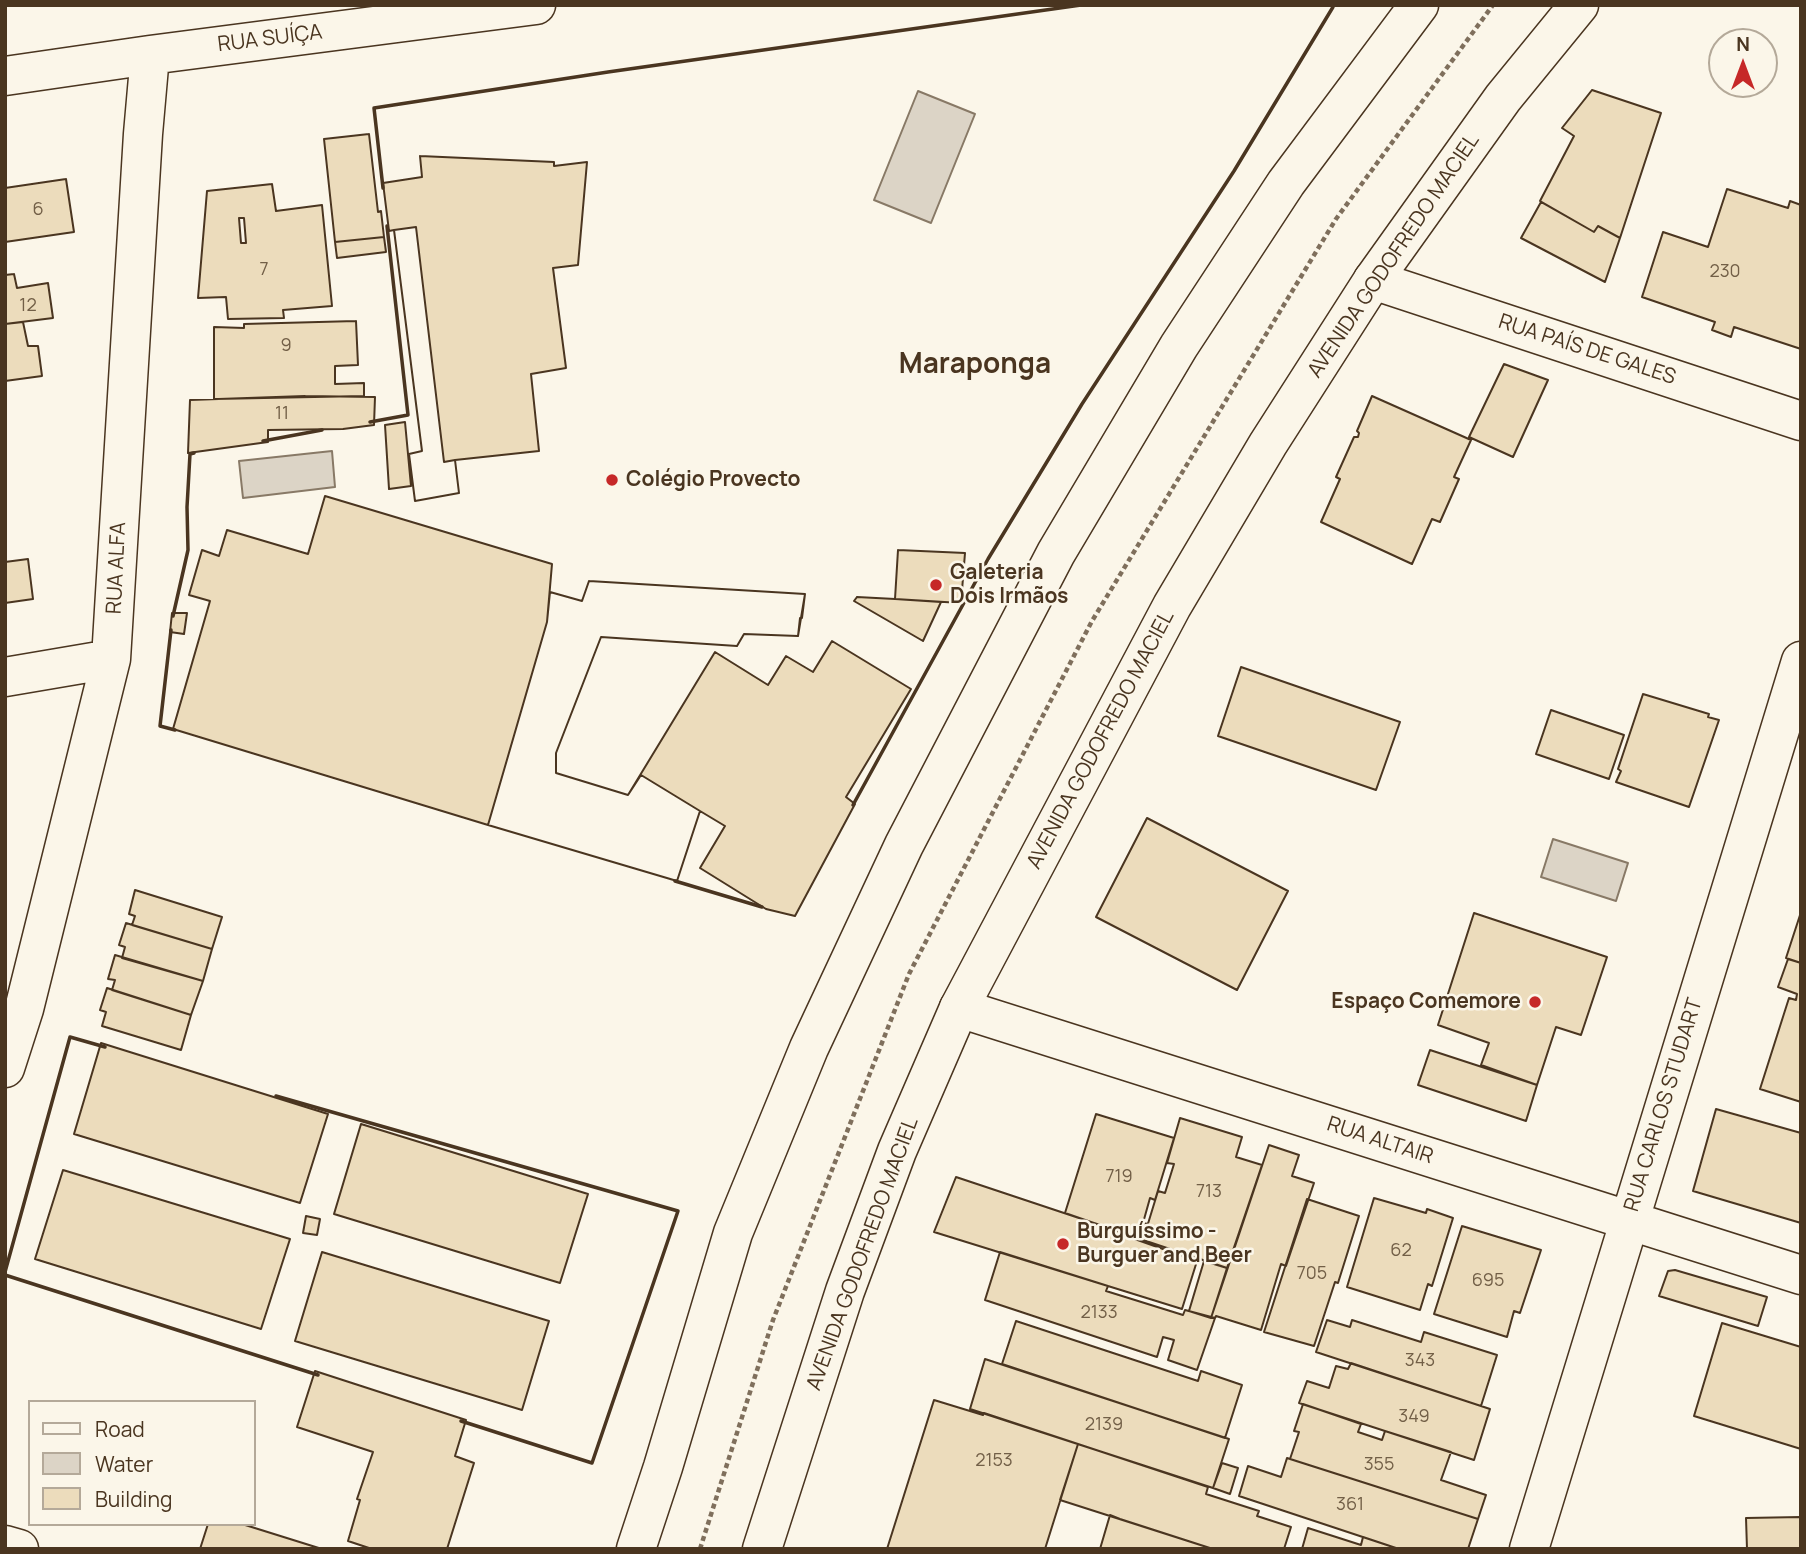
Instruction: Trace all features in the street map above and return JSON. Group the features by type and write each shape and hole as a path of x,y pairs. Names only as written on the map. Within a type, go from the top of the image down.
{"street":[{"name":"RUA SUÍÇA","path":"6,70 150,55 536,5"},
{"path":"636,1549 733,1233 809,1048 904,845 1056,553 1179,346 1286,183 1419,5"},
{"name":"AVENIDA GODOFREDO MACIEL","path":"762,1549 845,1291 897,1151 959,1007 1172,606 1268,444 1373,280 1503,98 1579,5"},
{"name":"RUA ALFA","path":"5,1068 24,1009 111,659 150,55"},
{"name":"RUA PAÍS DE GALES","path":"1373,280 1801,421"},
{"path":"5,677 111,659"},
{"name":"RUA CARLOS STUDART","path":"1529,1549 1801,661"},
{"name":"RUA ALTAIR","path":"959,1007 1801,1275"},
{"path":"5,1545 19,1549"}],"water":[{"path":"918,91 975,114 931,223 874,200"},
{"path":"332,451 335,487 243,498 239,461"},
{"path":"1553,839 1628,863 1616,901 1541,877"}],"building":[{"path":"1592,90 1661,113 1620,238 1598,226 1594,232 1540,201 1574,136 1562,128"},
{"path":"369,134 378,212 381,211 384,237 335,242 324,139"},
{"path":"420,156 554,162 554,166 587,162 578,265 553,268 566,368 531,374 539,451 455,460 459,493 415,501 409,454 422,451 394,230 389,231 383,183 422,177"},
{"path":"66,179 74,232 5,242 5,188"},
{"path":"272,184 276,211 322,205 332,306 283,310 284,318 228,319 226,297 198,298 207,191","holes":["239,218 244,218 246,243 241,243"]},
{"path":"1727,189 1788,208 1790,201 1801,205 1801,349 1734,327 1731,337 1712,330 1715,322 1642,297 1663,232 1708,247"},
{"path":"1541,202 1594,232 1598,226 1620,238 1605,282 1521,238"},
{"path":"416,227 444,462 455,460 459,493 415,501 409,454 422,451 394,230"},
{"path":"384,237 386,252 337,258 335,242"},
{"path":"14,274 17,288 48,283 53,318 5,324 5,275"},
{"path":"356,321 358,365 335,366 335,384 364,383 364,396 214,399 214,327 244,328 244,324"},
{"path":"23,322 28,346 38,346 42,376 5,381 5,324"},
{"path":"1504,364 1548,380 1513,457 1469,437"},
{"path":"305,396 375,397 374,425 343,429 268,430 268,442 188,453 190,400"},
{"path":"1372,396 1471,440 1454,477 1459,479 1440,522 1432,519 1412,564 1321,522 1340,479 1336,477 1354,437 1358,437 1357,431"},
{"path":"405,422 411,486 389,489 385,425"},
{"path":"325,496 552,564 547,622 488,825 173,729 210,601 189,595 202,550 219,556 227,530 308,554"},
{"path":"898,550 965,553 961,603 895,599"},
{"path":"28,559 33,599 5,603 5,562"},
{"path":"589,581 805,594 798,636 744,634 737,646 601,637 556,753 556,773 628,795 641,775 700,811 677,881 488,825 547,622 550,592 582,601"},
{"path":"589,581 805,594 798,636 744,634 737,646 601,637 556,753 556,773 628,795 715,652 768,685 786,656 813,672 832,641 911,689 846,797 855,804 795,916 766,909 700,868 725,826 700,811 677,881 488,825 547,622 550,592 582,601"},
{"path":"857,597 941,602 923,641 854,601"},
{"path":"172,613 187,613 184,634 170,632"},
{"path":"1241,667 1400,722 1376,790 1218,736"},
{"path":"1643,694 1709,714 1708,717 1719,720 1689,807 1616,782"},
{"path":"1551,710 1624,735 1609,779 1536,754"},
{"path":"1147,818 1288,891 1237,990 1096,917"},
{"path":"135,890 222,917 212,949 132,925 135,916 129,914"},
{"path":"1801,912 1801,963 1786,958"},
{"path":"1474,913 1607,957 1581,1035 1556,1027 1537,1085 1481,1065 1489,1043 1438,1025"},
{"path":"126,923 212,949 203,981 122,958 125,947 119,945"},
{"path":"115,955 203,981 191,1015 112,990 115,980 108,979"},
{"path":"1788,959 1801,963 1801,1102 1760,1089 1789,998 1796,1000 1797,994 1778,987"},
{"path":"107,988 191,1015 181,1050 102,1026 106,1012 100,1010"},
{"path":"101,1043 328,1114 300,1203 74,1134"},
{"path":"1430,1050 1537,1085 1526,1121 1418,1085"},
{"path":"1716,1109 1801,1133 1801,1223 1693,1191"},
{"path":"1096,1114 1174,1138 1155,1200 1150,1198 1143,1223 1148,1224 1143,1240 1065,1213"},
{"path":"1180,1118 1242,1137 1236,1157 1262,1165 1227,1268 1143,1240 1158,1191 1165,1193 1174,1164 1167,1163"},
{"path":"361,1124 588,1194 560,1283 334,1214"},
{"path":"1269,1145 1299,1155 1292,1176 1314,1183 1286,1266 1281,1264 1261,1330 1216,1316 1211,1318"},
{"path":"63,1170 290,1239 261,1329 35,1259"},
{"name":"Burguíssimo - Burguer and Beer","path":"956,1177 1130,1235 1129,1237 1197,1261 1182,1309 934,1232"},
{"path":"1374,1198 1426,1213 1427,1209 1453,1218 1432,1286 1428,1284 1420,1310 1347,1287"},
{"path":"1307,1199 1359,1216 1314,1346 1264,1332"},
{"path":"306,1216 320,1219 317,1235 303,1233"},
{"path":"1462,1226 1541,1250 1520,1313 1514,1311 1507,1337 1434,1314"},
{"path":"322,1252 549,1321 522,1410 295,1341"},
{"path":"1000,1252 1108,1286 1106,1291 1183,1315 1185,1310 1215,1318 1197,1370 1168,1360 1174,1340 1163,1337 1157,1357 985,1300"},
{"path":"1204,1261 1227,1268 1211,1318 1189,1311"},
{"path":"1675,1270 1767,1297 1758,1326 1659,1296 1668,1271"},
{"path":"1327,1320 1350,1327 1352,1320 1421,1342 1424,1332 1497,1355 1481,1406 1316,1352"},
{"path":"1016,1321 1198,1381 1201,1371 1242,1385 1225,1438 1002,1364"},
{"path":"1722,1323 1801,1347 1801,1449 1694,1416"},
{"path":"985,1359 1229,1439 1213,1488 970,1409"},
{"path":"1351,1363 1490,1409 1474,1460 1299,1403 1307,1381 1329,1388 1336,1366 1348,1369"},
{"path":"315,1371 466,1420 455,1456 474,1463 447,1549 372,1549 348,1541 360,1500 357,1499 373,1452 297,1427"},
{"path":"934,1400 983,1415 984,1413 1078,1444 1045,1549 887,1549"},
{"path":"1303,1404 1361,1424 1358,1432 1382,1440 1385,1431 1451,1452 1441,1480 1486,1495 1478,1519 1290,1459 1299,1432 1294,1431"},
{"path":"1078,1444 1208,1487 1206,1494 1259,1511 1257,1516 1291,1527 1284,1549 1213,1549 1060,1500"},
{"path":"1287,1458 1478,1519 1468,1549 1399,1549 1239,1496 1248,1466 1281,1477"},
{"path":"1222,1463 1238,1468 1230,1494 1213,1488"},
{"path":"1110,1515 1120,1519 1213,1549 1100,1549"},
{"path":"1801,1517 1801,1549 1747,1549 1746,1518"},
{"path":"207,1526 248,1526 322,1549 200,1549"},
{"path":"1308,1528 1361,1545 1363,1537 1399,1549 1302,1549"}],"wall":[{"path":"383,188 374,108 1081,5"},
{"path":"853,805 988,559 1082,404 1234,171 1332,5"},
{"path":"370,422 408,415 387,226"},
{"path":"263,441 322,430"},
{"path":"173,616 188,550 190,454 194,453"},
{"path":"171,630 160,726 175,730"},
{"path":"675,881 762,907"},
{"path":"5,1272 70,1037 105,1047"},
{"path":"276,1096 678,1211 592,1463 461,1421"},
{"path":"5,1275 318,1375"}],"place":[{"name":"Colégio Provecto","path":"612,480"},
{"name":"Galeteria Dois Irmãos","path":"936,585"},
{"name":"Espaço Comemore","path":"1535,1002"},
{"name":"Burguíssimo - Burguer and Beer","path":"1063,1244"}],"district":[{"name":"Maraponga","path":"975,365"}]}
